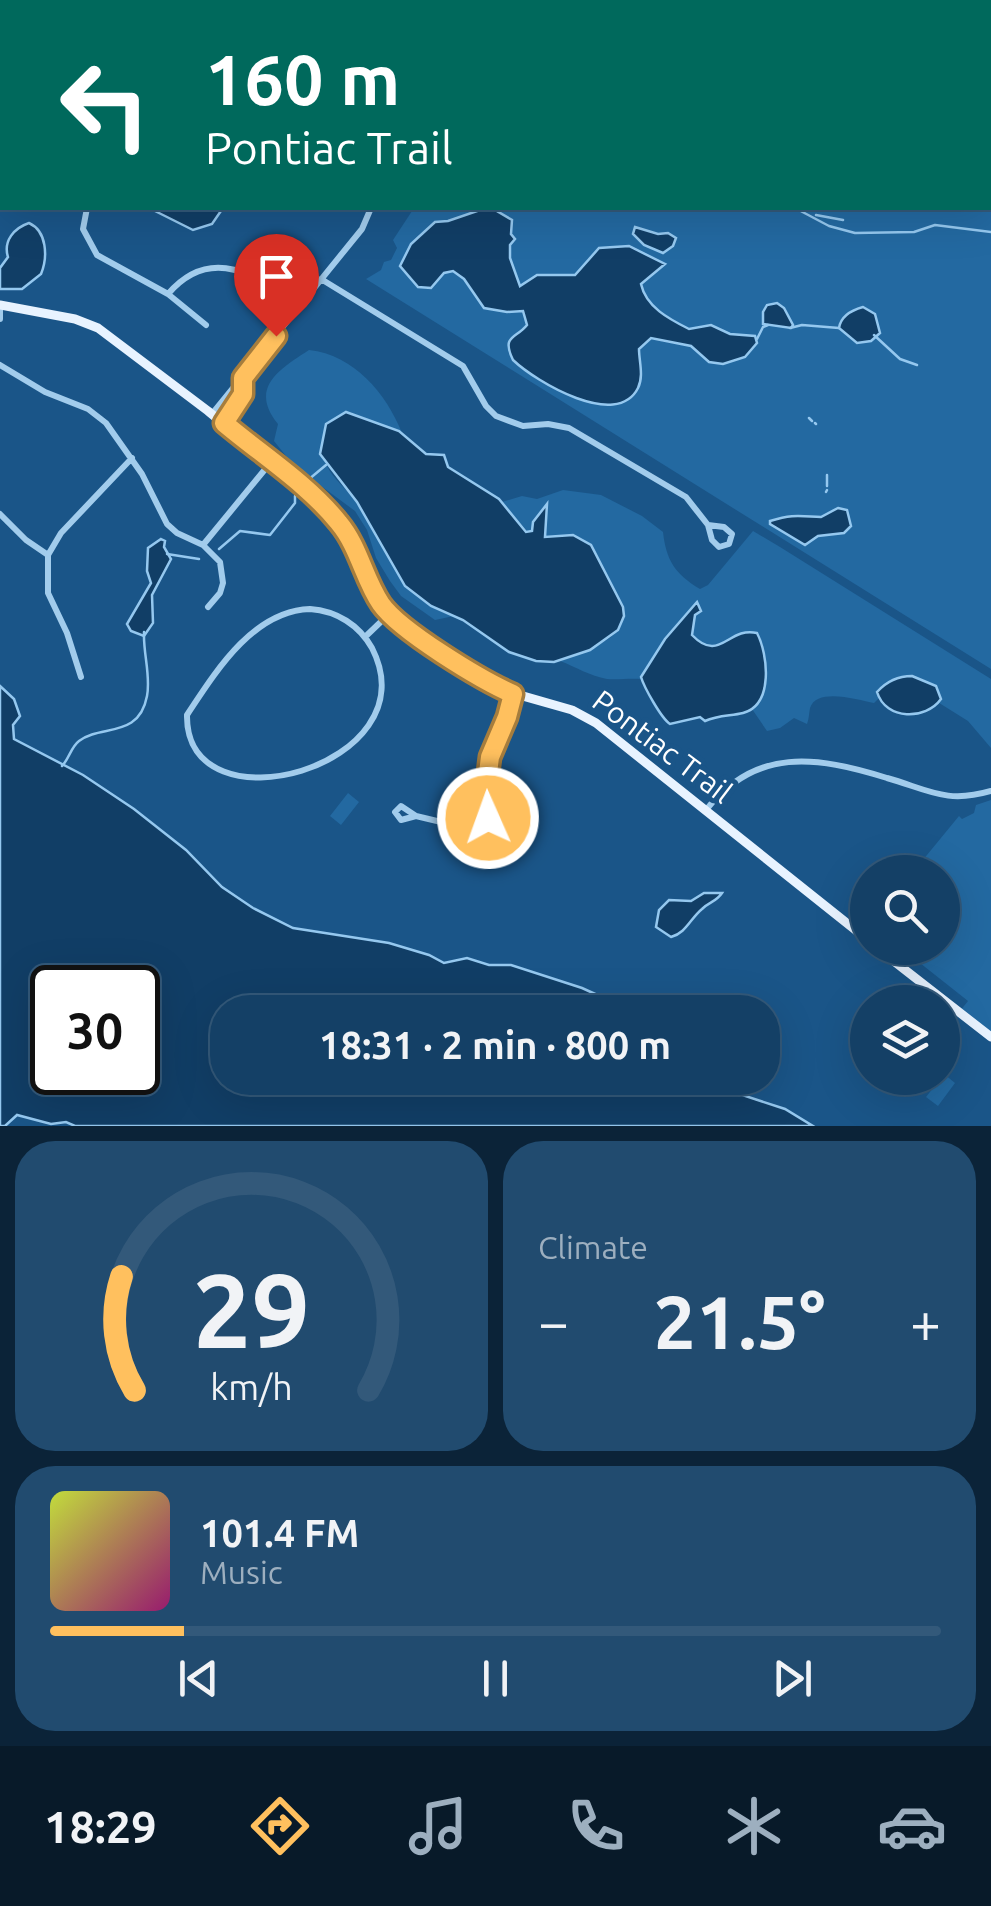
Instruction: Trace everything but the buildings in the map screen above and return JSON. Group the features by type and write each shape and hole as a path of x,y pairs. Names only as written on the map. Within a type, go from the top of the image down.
{"main road":[{"name":"Pontiac Trail","path":"0,305 75,318 98,328 224,423 338,521 389,614 464,666 513,694 584,716 850,926"},
{"path":"899,965 991,1037"}],"street":[{"path":"88,210 83,229 97,255 168,294 206,325"},
{"path":"212,414 362,229 371,210"},
{"path":"168,294 188,274 226,268 271,286 299,307"},
{"path":"249,276 293,315"},
{"path":"322,279 462,366 496,416 523,426 556,425 589,438 686,497 708,525"},
{"path":"265,293 271,286"},
{"path":"0,305 0,319"},
{"path":"0,366 97,415 132,458 167,524 214,554 223,572 220,593 208,607"},
{"path":"224,423 243,394 243,378"},
{"path":"81,677 67,633 48,593 48,555 61,533 132,458"},
{"path":"203,544 271,462"},
{"path":"0,514 48,555"},
{"path":"321,610 347,621 365,638 374,652 380,680 374,712 354,742 326,764 298,774 234,775 210,764 193,744 187,715 261,624 286,612 321,610"},
{"path":"365,638 389,614"},
{"path":"416,816 450,826 469,824 479,816 490,757 513,694"},
{"path":"706,810 736,779 756,768 784,762 857,770 939,796 957,798 991,791"}],"shaded area":[{"path":"153,210 222,210 212,224 193,230"},
{"path":"413,210 991,210 991,669 366,279 391,260 397,248 393,240"},
{"path":"495,210 512,220 511,234 515,239 510,245 510,258 520,286 537,275 575,275 599,248 629,246 665,264 641,284 659,311 689,329 711,325 730,334 755,336 757,343 745,357 723,364 709,362 691,346 651,338 639,349 640,383 628,400 595,403 557,390 513,360 509,342 527,325 523,311 484,308 464,279 453,271 444,273 431,288 418,287 400,266 411,244 435,222"},
{"path":"29,223 39,232 44,245 41,274 22,289 0,289 0,268 8,257 8,241"},
{"path":"635,227 668,233 676,238 673,246 663,253 644,245 633,234"},
{"path":"777,303 784,308 791,328 763,324 767,305"},
{"path":"863,307 875,314 880,333 871,341 857,343 839,328 848,314"},
{"path":"309,350 340,359 354,368 377,390 395,418 402,433 350,412 329,421 324,437 325,461 356,502 406,584 435,609 454,616 435,620 401,596 376,558 367,530 355,511 294,466 274,441 278,424 266,400 267,390 278,373"},
{"path":"346,412 399,431 426,454 444,455 448,467 499,499 526,532 532,531 533,522 547,504 545,537 573,535 591,545 623,607 618,630 590,650 554,662 536,661 509,652 405,586 357,502 320,454 326,424"},
{"path":"563,490 601,495 642,516 663,532 673,565 700,589 708,585 753,531 780,547 991,679 991,748 968,721 928,696 879,698 874,703 829,696 814,702 807,724 794,718 767,731 752,709 761,699 641,677 607,679 560,661 611,637 619,628 623,607 591,544 573,535 545,537 546,504 528,532 502,502 522,496 537,499"},
{"path":"838,508 847,510 851,526 844,533 818,536 805,545 770,524 790,516 821,517"},
{"path":"161,539 171,559 152,595 153,623 144,636 131,631 127,624 151,583 148,548"},
{"path":"697,602 701,611 695,615 692,635 702,643 717,645 739,634 757,633 766,665 764,690 753,708 743,713 670,724 641,677 665,639"},
{"path":"912,676 936,686 941,699 917,714 889,708 877,692 893,680"},
{"path":"0,686 14,699 20,716 13,725 14,739 83,775 134,809 186,850 222,887 253,908 293,928 389,943 444,963 467,958 489,965 511,965 597,995 210,995 210,1095 742,1095 785,1109 813,1126 75,1126 17,1115 0,1126"},
{"path":"348,793 359,802 341,825 330,816"},
{"path":"991,800 991,1035 960,1011 968,1001 960,995 960,985 948,985 922,965 960,965 960,855 927,855 959,816 962,819 974,813 976,805"},
{"path":"704,893 722,893 671,937 656,927 659,910 669,900 691,901"},
{"path":"928,1095 946,1095 938,1106"}],"waterway":[{"path":"799,210 829,226 855,233 914,232 935,225 991,232"},
{"path":"816,215 843,220"},
{"path":"757,339 768,325"},
{"path":"790,328 839,328"},
{"path":"874,335 900,359 917,365"},
{"path":"809,418 812,421"},
{"path":"308,480 326,465"},
{"path":"827,475 827,486"},
{"path":"219,549 240,531 270,535 295,503 295,496"},
{"path":"167,554 199,559"},
{"path":"62,766 79,741 128,725 143,710 148,688 144,632"}],"route":[{"path":"276,336 243,378 243,394 224,423 316,499 346,530 389,614 464,666 513,694 490,757 484,805 488,818"}]}
